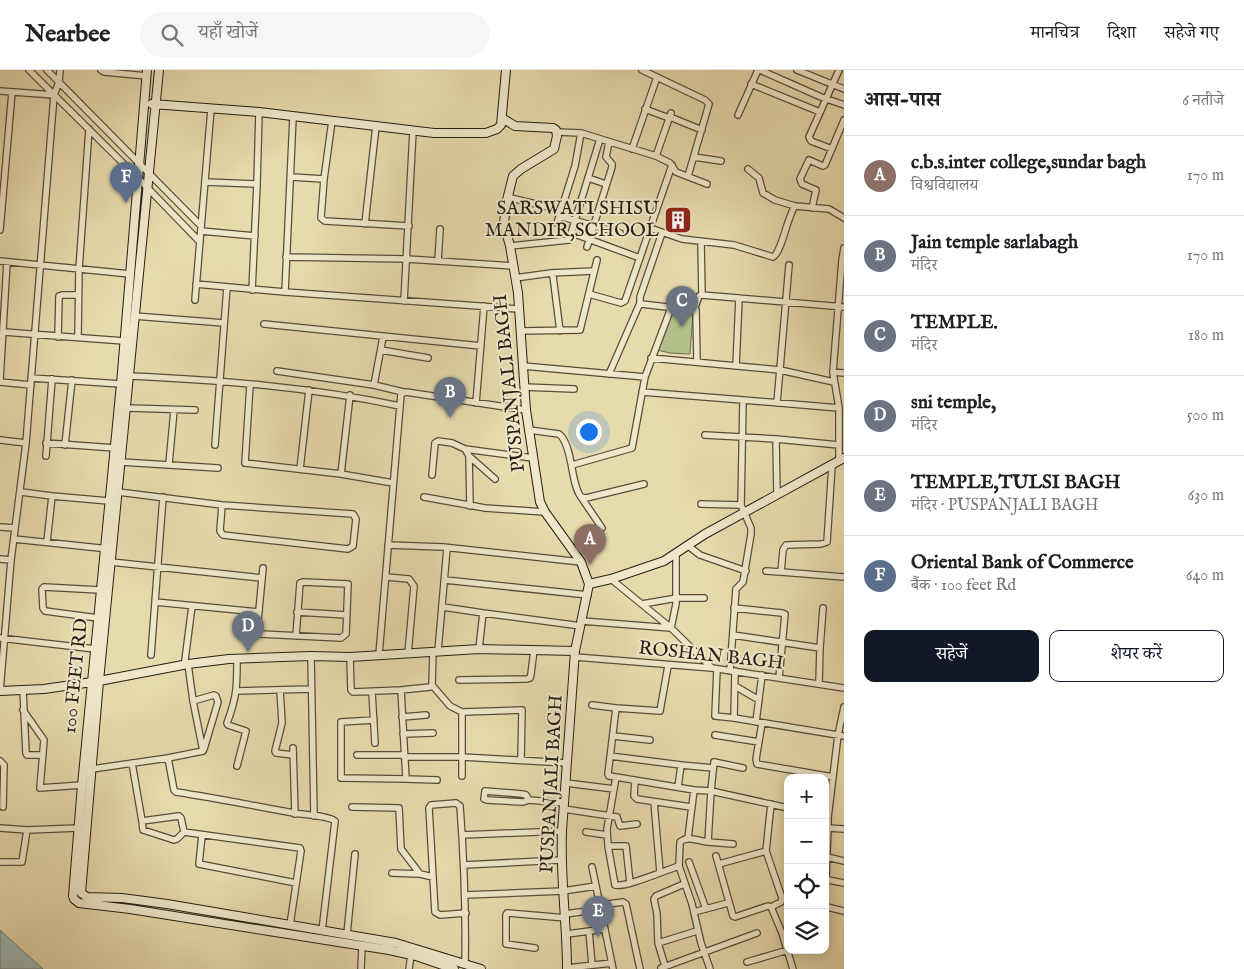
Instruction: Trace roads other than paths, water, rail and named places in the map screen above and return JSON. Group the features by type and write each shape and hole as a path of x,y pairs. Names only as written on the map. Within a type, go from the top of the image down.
{"main road":[{"path":"159,70 118,492 109,549 111,562 95,682 92,769 82,895 167,904 396,943 413,953 481,969"},
{"path":"145,103 259,112 434,133 486,133 500,127 506,70"},
{"name":"100 FEET RD","path":"147,73 121,384 109,501 109,549 100,590 95,649 95,682 82,785 74,899 79,903 130,908 413,953 454,969"},
{"path":"502,118 515,126 553,128 557,132"},
{"name":"PUSPANJALI BAGH","path":"557,132 554,149 516,173 511,181 504,227 510,246 515,278 526,410 540,502 580,562 589,584 575,654 562,831 561,860 566,916 567,968"},
{"path":"589,584 611,579 664,561 686,546 744,513 842,460"},
{"path":"0,691 44,689 95,682 187,662 311,656 408,654 480,649 534,650 575,654"}],"street":[{"path":"29,70 200,242"},
{"path":"47,70 201,229 255,236"},
{"path":"0,691 2,638 26,443 54,95 59,82 60,70"},
{"path":"101,70 104,72 147,73"},
{"path":"642,70 708,102 710,105 688,176"},
{"path":"738,115 759,70 844,105"},
{"path":"797,70 844,89"},
{"path":"832,149 811,141 809,138 841,70"},
{"path":"632,149 657,77"},
{"path":"751,84 820,112"},
{"path":"0,91 54,95"},
{"path":"0,230 12,92"},
{"path":"194,300 211,109"},
{"path":"646,109 670,116 702,130"},
{"path":"252,290 259,112"},
{"path":"656,156 670,116"},
{"path":"285,292 293,117"},
{"path":"812,208 816,191 802,184 800,180 809,160 824,166 844,120"},
{"path":"332,121 320,212 323,219 365,224 409,226"},
{"path":"365,224 376,126"},
{"path":"78,337 78,269 89,129"},
{"path":"404,301 413,131"},
{"path":"557,132 581,133 656,156 672,165 676,172 707,184"},
{"path":"559,216 575,166 581,133"},
{"path":"510,246 567,242 576,221 600,139"},
{"path":"587,247 612,164 606,157 609,142"},
{"path":"694,157 721,161"},
{"path":"588,294 621,303 624,302 672,165"},
{"path":"748,170 759,178 763,193 775,200 795,206 830,209 844,218"},
{"path":"291,177 324,179"},
{"path":"588,178 606,184"},
{"path":"205,182 257,184"},
{"path":"508,197 559,216 620,233"},
{"path":"650,228 682,239 734,245 775,257 780,249 784,231 795,206"},
{"path":"438,261 440,228"},
{"path":"572,233 640,258"},
{"path":"609,374 640,302 662,233"},
{"path":"697,362 696,310 699,296 702,295 701,242"},
{"path":"842,460 839,445 842,418 833,372 842,306 842,260 844,248"},
{"path":"286,257 407,259 513,266"},
{"path":"520,331 580,330 598,260"},
{"path":"0,261 130,274"},
{"path":"7,262 3,301 4,332 1,350 0,381 52,379 121,384"},
{"path":"777,403 789,265"},
{"path":"515,278 551,273 594,271"},
{"path":"551,273 553,276 560,331"},
{"path":"196,284 252,290 519,309"},
{"path":"215,445 227,287"},
{"path":"58,337 59,296 78,295"},
{"path":"702,295 842,306"},
{"path":"736,366 739,298"},
{"path":"640,302 644,305 696,310"},
{"path":"476,403 484,306"},
{"path":"572,465 632,448 645,377 671,308"},
{"path":"134,316 224,323"},
{"path":"264,324 481,346"},
{"path":"4,332 124,341"},
{"path":"374,385 383,337"},
{"path":"381,350 428,358"},
{"path":"651,358 780,370 834,382"},
{"path":"523,366 645,377"},
{"path":"277,371 526,410"},
{"path":"833,372 844,372"},
{"path":"129,376 308,390 350,395 400,406"},
{"path":"46,456 52,379"},
{"path":"66,445 72,380"},
{"path":"250,385 245,463 341,474 393,483"},
{"path":"524,387 574,389"},
{"path":"300,470 308,390"},
{"path":"379,655 400,395 402,392"},
{"path":"642,392 839,408"},
{"path":"341,474 350,395"},
{"path":"734,718 735,686 732,671 734,608 737,587 743,583 746,571 752,531 742,505 743,400"},
{"path":"126,408 195,410"},
{"path":"169,464 174,410"},
{"path":"530,430 562,436 572,465 578,493 602,528"},
{"path":"705,435 743,436 839,445"},
{"path":"776,439 777,495"},
{"path":"0,440 26,443"},
{"path":"432,475 436,442 452,443 465,449 533,458"},
{"path":"46,443 114,448"},
{"path":"465,449 469,456 495,479"},
{"path":"469,456 470,506"},
{"path":"121,462 218,468"},
{"path":"782,572 783,550 786,545 821,544 827,542 832,466"},
{"path":"581,497 586,498 644,484"},
{"path":"20,492 109,501"},
{"path":"118,492 222,505 353,514 356,519 353,546 348,549 222,534 220,531 222,505"},
{"path":"47,542 52,496"},
{"path":"151,655 163,497"},
{"path":"424,497 470,506 545,512"},
{"path":"701,504 742,505"},
{"path":"0,526 15,528"},
{"path":"14,539 109,549"},
{"path":"388,545 447,548 580,562"},
{"path":"686,546 700,555 746,571"},
{"path":"447,548 432,685 450,706 462,712 522,710 521,760"},
{"path":"671,628 676,598 676,554"},
{"path":"0,559 11,560"},
{"path":"111,562 262,578"},
{"path":"263,568 258,633 296,636 341,638 346,634 348,586 346,583 300,583 296,636"},
{"path":"766,571 844,577"},
{"path":"386,577 409,580 414,586 408,654"},
{"path":"611,579 671,628 715,669 714,716 841,735"},
{"path":"445,580 588,595"},
{"path":"98,618 45,611 43,608 42,589 44,587 100,590"},
{"path":"0,598 8,600"},
{"path":"642,604 676,598 704,598"},
{"path":"155,602 259,612"},
{"path":"192,606 187,662 203,751"},
{"path":"442,607 483,614 582,624 671,628"},
{"path":"734,608 784,613 786,617 778,678"},
{"path":"819,683 822,608"},
{"path":"297,612 347,615"},
{"path":"480,649 483,614"},
{"path":"733,635 820,648"},
{"path":"2,638 95,649"},
{"path":"459,680 530,678 534,650"},
{"name":"ROSHAN BAGH","path":"575,654 668,666 732,671 844,688"},
{"path":"311,656 314,816"},
{"path":"350,656 351,690 356,692 401,690 432,685"},
{"path":"237,659 237,691 235,703 227,723 246,731 237,766"},
{"path":"592,705 660,711 668,666"},
{"path":"762,675 759,700 759,742 756,759 758,765 833,777"},
{"path":"735,686 759,700"},
{"path":"237,691 311,689"},
{"path":"23,690 26,754 43,755"},
{"path":"280,690 282,726 275,751 276,753 293,751 295,814"},
{"path":"401,690 406,779"},
{"path":"372,692 375,743"},
{"path":"193,701 214,695 218,702 203,751"},
{"path":"829,800 844,707"},
{"path":"616,708 608,775 694,790 711,791 784,807"},
{"path":"23,710 44,740 40,788 82,785"},
{"path":"462,712 462,776"},
{"path":"402,717 426,716"},
{"path":"374,720 341,722 341,778 437,780"},
{"path":"403,734 433,733"},
{"path":"715,734 759,742"},
{"path":"613,736 650,740"},
{"path":"92,769 203,751"},
{"path":"357,755 462,757 567,763"},
{"path":"610,756 713,768"},
{"path":"168,758 176,792 335,821 322,931"},
{"path":"0,761 4,765 3,807"},
{"path":"708,842 713,768 716,761 743,768"},
{"path":"132,763 143,830 174,840 184,832"},
{"path":"678,787 681,765"},
{"path":"616,777 608,817 607,835 615,885 630,883 679,866"},
{"path":"635,780 635,798 691,808"},
{"path":"566,783 614,789"},
{"path":"688,838 694,790"},
{"path":"529,800 522,794 485,791 484,793 484,799 486,800 523,802 529,800 618,818 620,826 637,824"},
{"path":"654,802 660,872"},
{"path":"465,964 466,913 466,895 460,806 458,803 429,805 436,914 466,913"},
{"path":"716,856 728,903 734,917 768,906 771,907 781,902 782,898 766,850 771,804"},
{"path":"352,807 398,808 402,849 420,874"},
{"path":"142,821 179,816 184,832"},
{"path":"0,828 27,830 78,828"},
{"path":"829,828 844,830"},
{"path":"0,862 22,863 27,830"},
{"path":"462,835 562,831"},
{"path":"184,832 300,848 290,925"},
{"path":"586,832 607,835"},
{"path":"202,835 199,864 296,883"},
{"path":"710,969 679,866 680,842 688,838 733,844"},
{"path":"608,846 624,846 627,848 630,883"},
{"path":"719,864 766,850"},
{"path":"347,934 355,854"},
{"path":"829,858 844,862"},
{"path":"464,865 561,860"},
{"path":"689,862 706,909"},
{"path":"827,864 826,878 844,883"},
{"path":"567,968 592,965 612,966 592,867"},
{"path":"392,873 420,874 433,877"},
{"path":"684,884 654,897 657,914 658,943 663,967 757,934"},
{"path":"466,895 563,891 596,886"},
{"path":"535,948 506,944 507,913 566,916 623,902 626,904 640,969"},
{"path":"694,912 728,903"},
{"path":"771,907 784,940"},
{"path":"829,908 844,911"},
{"path":"567,934 605,929"},
{"path":"590,931 592,965"},
{"path":"658,943 698,931"},
{"path":"361,969 362,946"},
{"path":"747,962 784,951"},
{"path":"409,969 413,953"},
{"path":"789,954 793,969"}],"water":[{"path":"0,930 43,969 0,969"}],"place":[{"name":"Oriental Bank of Commerce","path":"126,203"},
{"name":"SARSWATI SHISU MANDIR,SCHOOL","path":"678,220"},
{"name":"TEMPLE.","path":"682,327"},
{"name":"Jain temple sarlabagh","path":"450,418"},
{"name":"c.b.s.inter college,sundar bagh","path":"590,565"},
{"name":"sni temple,","path":"248,652"},
{"name":"TEMPLE,TULSI BAGH","path":"598,937"}]}
